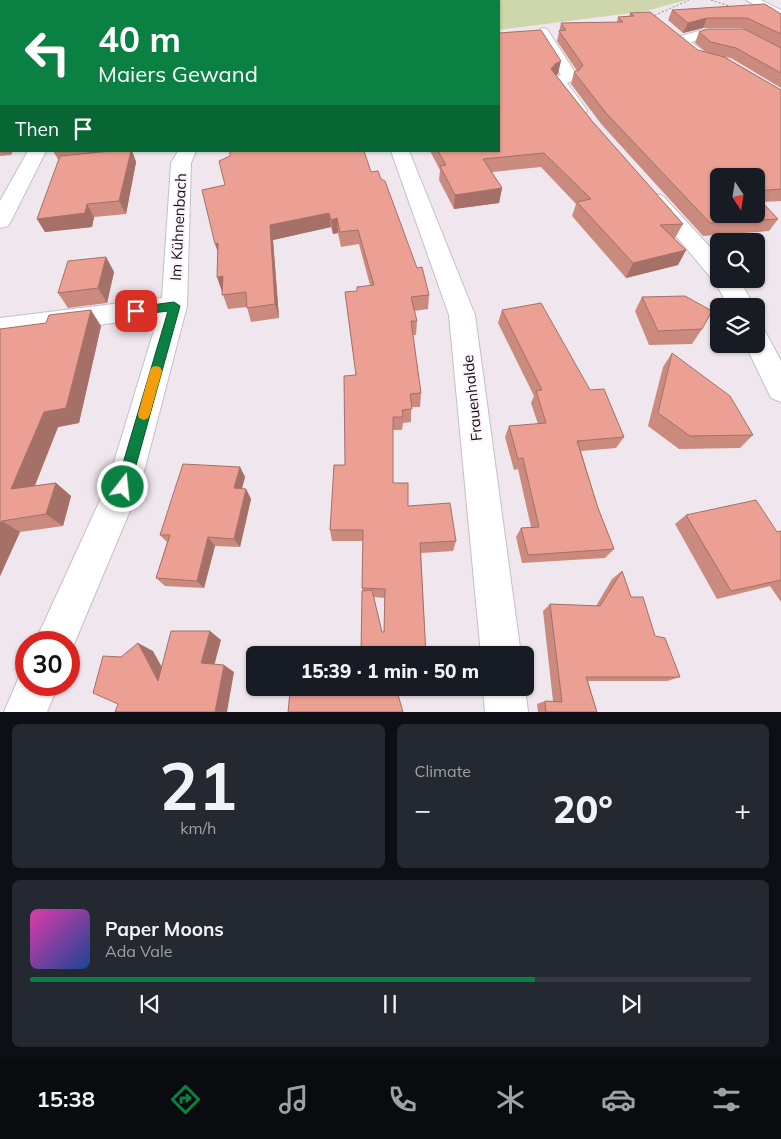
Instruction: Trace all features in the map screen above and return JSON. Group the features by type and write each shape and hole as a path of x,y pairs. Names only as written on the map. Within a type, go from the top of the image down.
{"street":[{"path":"752,0 781,15"},
{"path":"652,17 700,57 717,61"},
{"path":"541,31 570,77 558,81 590,123"},
{"path":"681,40 703,34 742,34 781,56"},
{"path":"0,221 36,152"},
{"name":"Im Kühnenbach","path":"60,631 123,487 174,306 181,164 187,152"},
{"name":"Frauenhalde","path":"400,152 462,315 500,646"},
{"path":"647,190 710,262"},
{"path":"0,328 174,306"},
{"path":"763,353 781,390"},
{"path":"25,712 32,696"},
{"path":"505,696 507,712"}],"path":[{"path":"652,17 689,0"}],"green space":[{"path":"500,0 686,0 646,11 500,30"}],"building":[{"path":"765,4 781,14 781,34 747,18 707,18 688,23 672,10"},
{"path":"650,12 698,50 724,57 781,90 781,189 765,190 765,168 710,168 710,223 606,113 574,72 583,65 559,31 566,30 561,23 623,22 618,17 634,16 630,13"},
{"path":"708,29 744,29 781,48 781,73 736,48 711,42 699,32"},
{"path":"541,30 561,61 551,69 592,121 683,224 660,225 686,250 633,263 577,202 591,199 544,153 483,159 502,188 455,195 440,166 446,165 439,152 500,152 500,33"},
{"path":"102,152 131,152 119,201 87,204 85,213 37,219 60,156"},
{"path":"230,152 364,152 371,172 378,171 381,179 385,181 417,268 422,267 429,295 411,297 417,321 411,321 421,393 410,394 412,409 402,410 403,417 393,417 393,483 408,483 408,506 450,503 456,541 420,543 426,646 361,646 362,591 372,590 382,632 384,632 385,589 362,588 363,530 330,530 334,465 345,465 344,376 356,375 345,292 357,291 357,287 374,285 358,230 340,232 337,218 331,220 329,213 270,225 275,304 247,308 246,292 222,295 223,276 217,277 218,243 215,244 202,190 225,185 219,161 230,156"},
{"path":"765,205 778,219 765,220"},
{"path":"106,257 98,288 58,293 68,261"},
{"path":"685,296 710,310 710,315 702,329 658,331 642,297"},
{"path":"541,303 590,390 604,389 624,437 577,441 598,508 614,549 528,555 521,528 539,527 523,458 518,459 509,426 546,423 536,391 542,390 502,310"},
{"path":"91,310 66,408 44,412 11,489 56,483 46,514 2,521 0,524 0,329 46,323 49,315"},
{"path":"672,353 730,396 753,435 690,436 658,413"},
{"path":"183,464 240,467 234,488 246,489 234,539 208,537 197,581 156,578 170,535 160,535"},
{"path":"756,500 777,532 781,531 781,580 731,591 686,515"},
{"path":"622,571 631,597 643,597 655,636 665,638 680,677 586,677 597,712 546,712 545,701 562,702 550,604 600,606"},
{"path":"171,631 210,631 201,663 224,665 215,712 115,712 118,704 93,693 103,656 121,657 138,643 158,681"},
{"path":"290,696 398,696 403,712 288,712"}],"slow traffic":[{"path":"144,414 156,371"}],"route":[{"path":"123,487 174,306 136,311"}]}
